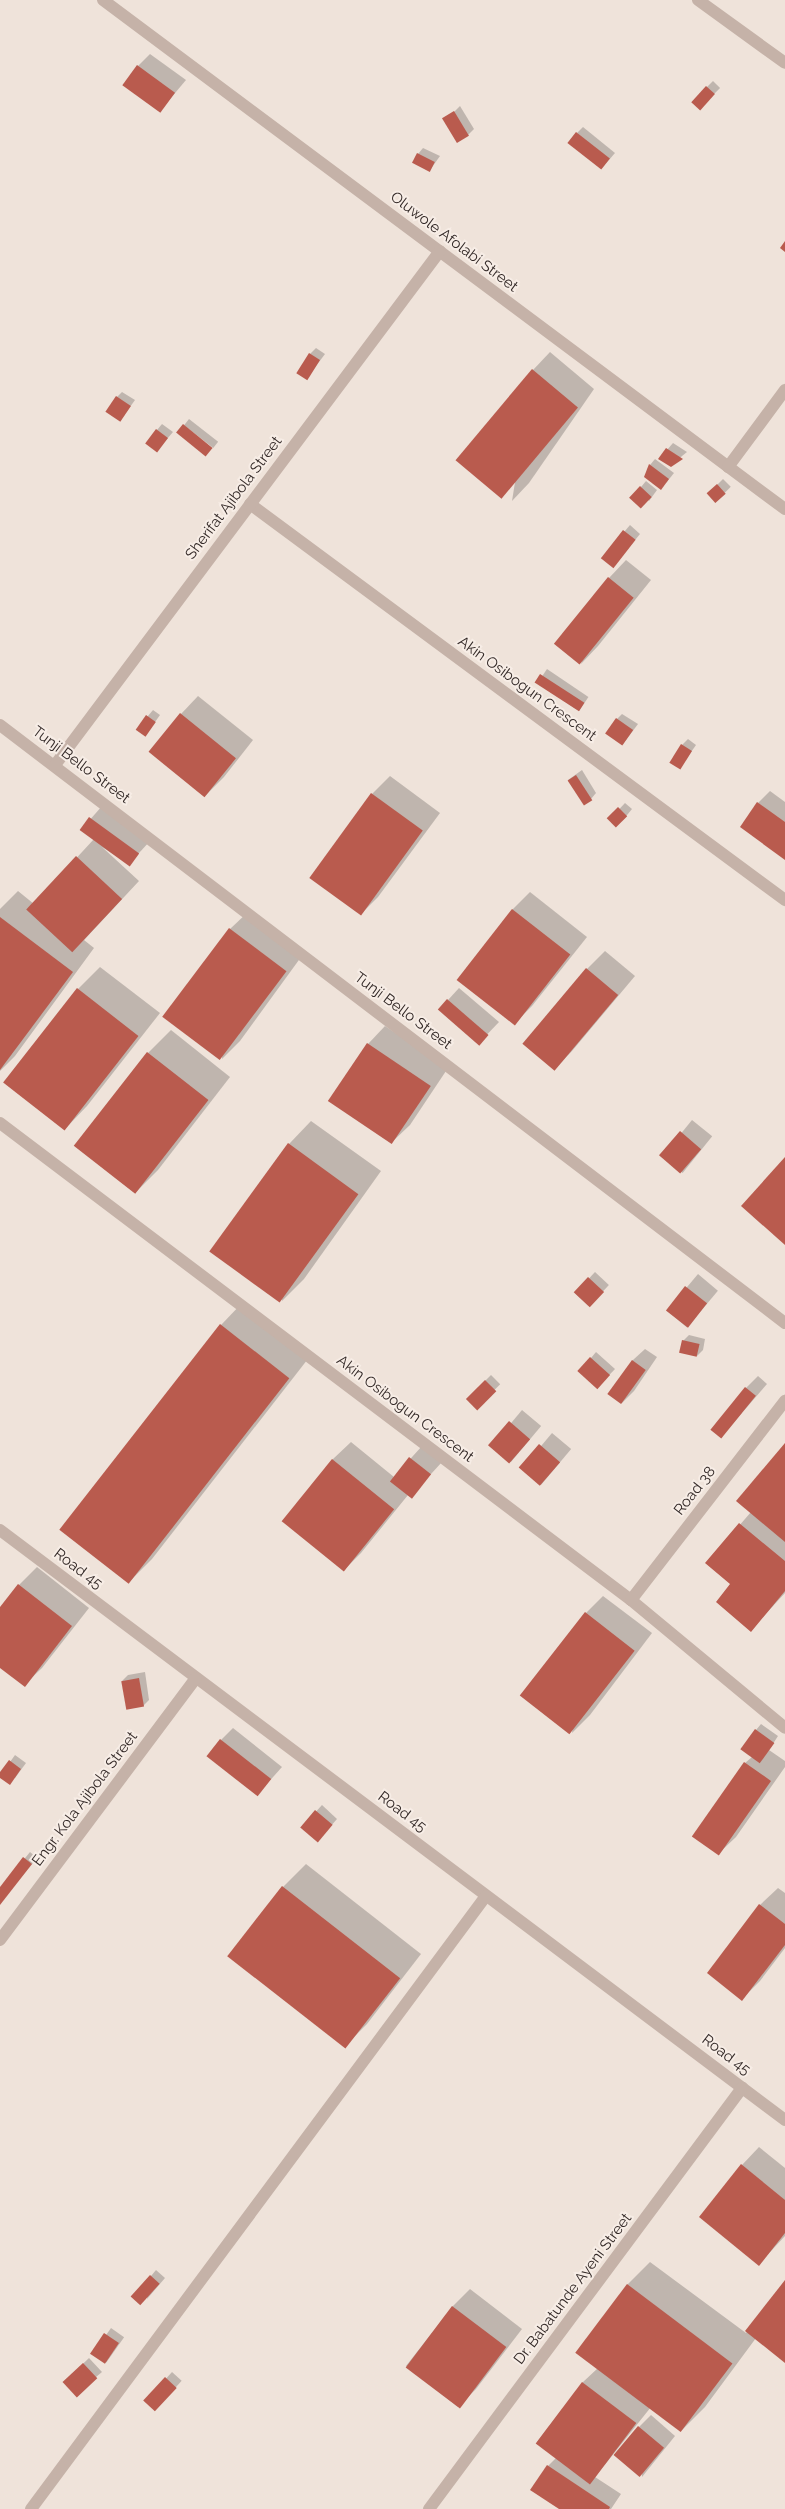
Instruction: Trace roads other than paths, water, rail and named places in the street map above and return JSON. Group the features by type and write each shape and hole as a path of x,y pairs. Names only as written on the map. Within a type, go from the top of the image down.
{"street":[{"name":"Oluwole Afolabi Street","path":"103,0 785,509"},
{"path":"698,0 785,64"},
{"name":"Sherifat Ajibola Street","path":"55,765 440,251"},
{"path":"728,467 785,390"},
{"name":"Akin Osibogun Crescent","path":"250,504 785,900"},
{"name":"Tunji Bello Street","path":"0,726 55,765 785,1323"},
{"name":"Akin Osibogun Crescent","path":"0,1123 631,1600 785,1728"},
{"name":"Road 38","path":"631,1600 785,1401"},
{"name":"Road 45","path":"0,1530 785,2120"},
{"name":"Engr. Kola Ajibola Street","path":"0,1940 196,1678"},
{"path":"31,2509 486,1896"},
{"name":"Dr. Babatunde Ayeni Street","path":"429,2509 742,2088"}]}
